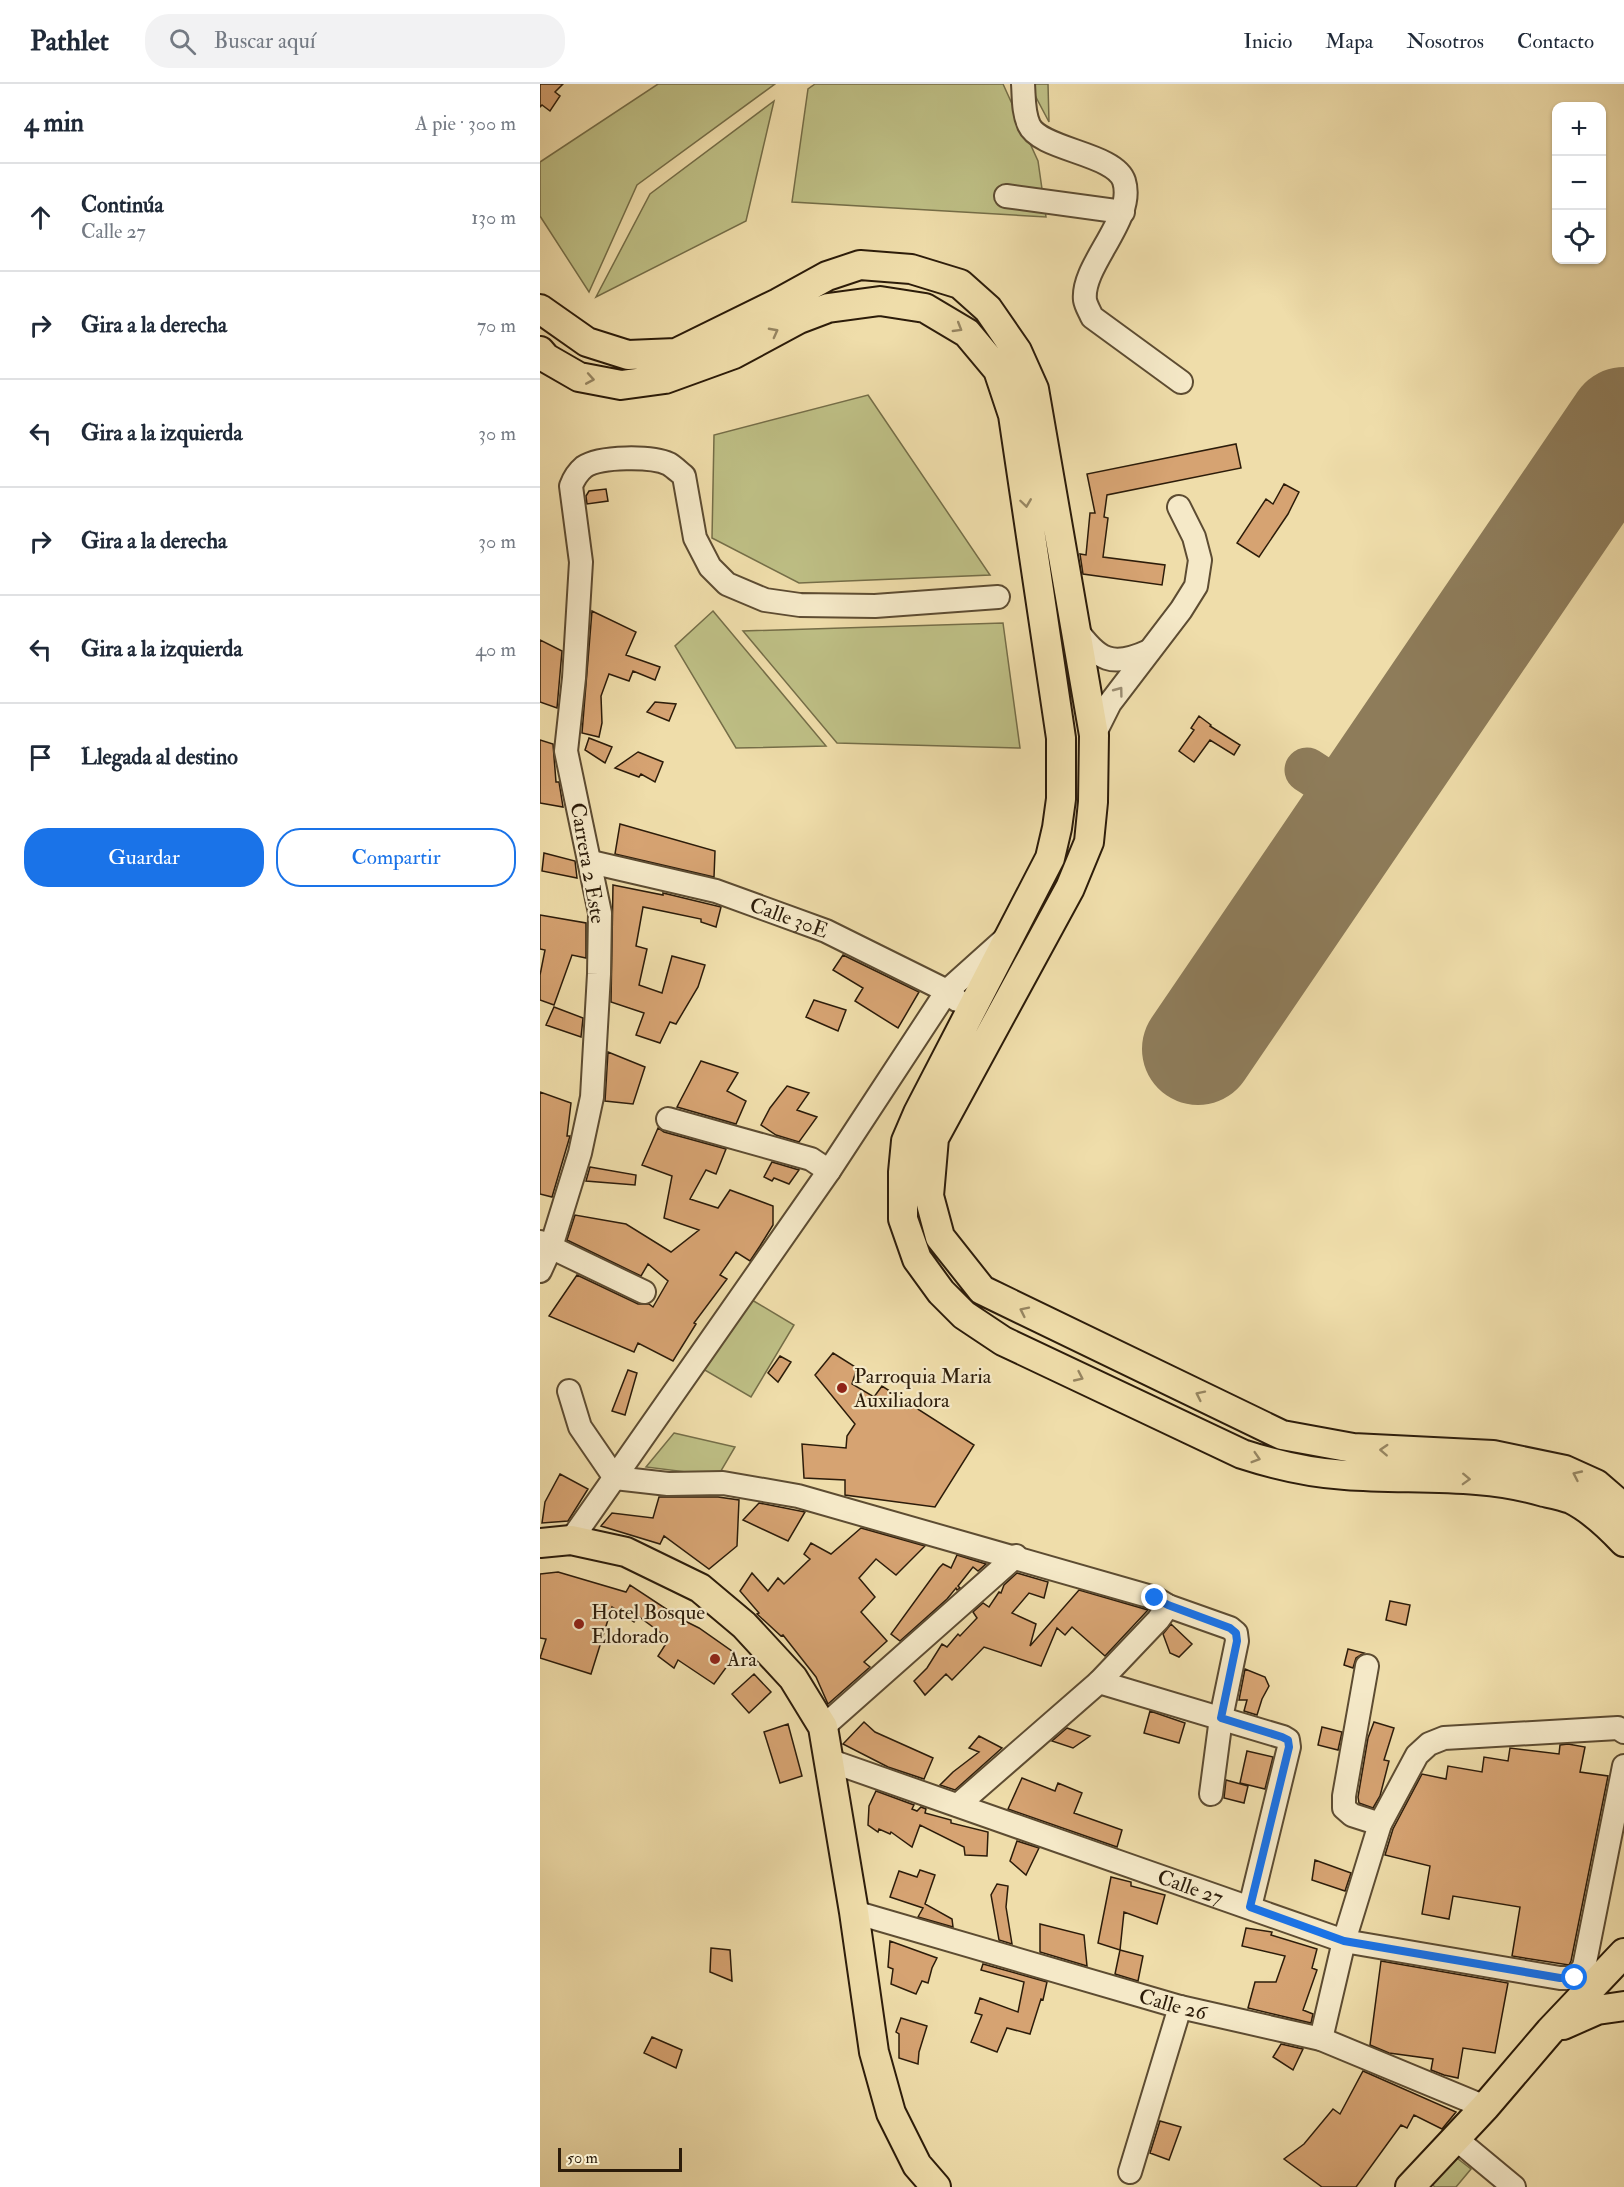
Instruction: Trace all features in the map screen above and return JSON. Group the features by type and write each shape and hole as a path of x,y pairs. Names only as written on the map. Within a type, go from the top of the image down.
{"main road":[{"path":"540,309 587,342 628,355 676,353 827,276 860,265 911,269 960,284 988,309 1017,351 1034,389 1094,735 1093,802 1089,842 1070,888 934,1138 929,1196 940,1237 982,1290 1282,1435 1353,1448 1493,1455 1565,1470 1596,1484 1624,1508"},
{"path":"540,351 546,358 579,377 621,384 665,379 734,354 799,319 828,308 880,301 925,308 967,333 998,370 1013,415 1061,738 1061,799 1050,858 918,1113 906,1141 903,1172 903,1219 917,1258 941,1292 964,1315 1003,1341 1242,1454 1312,1472 1496,1480 1570,1499 1599,1518 1624,1542"},
{"path":"540,1543 571,1540 626,1552 700,1588 744,1624 793,1678 823,1727 854,1912 874,2052 891,2113 917,2165 936,2187"},
{"path":"1410,2187 1485,2107 1550,2031 1624,1953"},
{"path":"1550,2031 1597,2010 1624,2006"}],"street":[{"path":"1023,84 1024,104 1029,126 1039,135 1115,168 1123,178 1126,189 1122,212 1087,282 1085,301 1092,317 1181,382"},
{"path":"1006,196 1122,212"},
{"name":"Carrera 2 Este","path":"540,1271 545,1245 580,1154 592,1097 600,913 566,750 574,678 581,562 571,486 574,477 586,466 608,460 649,459 669,465 684,476 695,538 710,567 727,584 765,600 800,605 875,606 998,597"},
{"path":"1094,735 1110,703 1181,610 1196,586 1200,560 1194,537 1179,507"},
{"path":"1076,629 1094,652 1104,657 1119,660 1149,651"},
{"name":"Calle 30E","path":"591,862 716,891 826,931 947,991 972,1010"},
{"path":"571,1540 829,1171 947,991 1012,933"},
{"path":"668,1119 811,1159 829,1171"},
{"path":"545,1245 644,1292"},
{"path":"569,1391 580,1426 615,1478 668,1484 723,1483 798,1496 1016,1556 1155,1598 1230,1628 1236,1633 1237,1641 1221,1718 1211,1794"},
{"path":"823,1727 1016,1556"},
{"path":"958,1805 1099,1682 1158,1620 1168,1605"},
{"path":"1367,1666 1344,1796 1344,1808 1352,1815 1380,1824"},
{"path":"1099,1682 1288,1740 1289,1747 1250,1907"},
{"path":"1321,2039 1344,1941 1380,1824 1417,1755 1429,1744 1444,1738 1618,1728 1624,1732"},
{"name":"Calle 27","path":"828,1760 1344,1941 1560,1978 1575,1978 1584,1967 1624,1766"},
{"name":"Calle 26","path":"854,1912 1180,2007 1321,2039 1485,2107"},
{"path":"1130,2172 1180,2007"},
{"path":"1455,2138 1514,2187"}],"green space":[{"path":"658,84 775,84 637,185 589,292 540,216 540,162"},
{"path":"815,84 1003,84 1038,161 1046,217 792,202 808,89"},
{"path":"1029,84 1048,84 1049,122"},
{"path":"774,101 746,221 596,297 650,194"},
{"path":"868,395 990,575 799,583 712,538 714,435"},
{"path":"713,611 826,746 736,748 675,646"},
{"path":"1003,623 1020,748 837,743 743,631"},
{"path":"747,1297 794,1325 751,1397 703,1369"},
{"path":"674,1433 735,1447 718,1476 646,1467"},
{"path":"1453,2155 1471,2169 1456,2187 1435,2187 1428,2181"}],"building":[{"path":"540,84 563,84 555,92 560,96 550,111 542,105 540,107"},
{"path":"1236,444 1241,468 1107,495 1104,517 1108,518 1103,557 1165,565 1162,585 1083,574 1080,554 1086,555 1090,513 1095,513 1087,474"},
{"path":"1284,484 1299,492 1288,514 1259,557 1237,543 1266,499 1273,504"},
{"path":"606,489 608,501 587,504 586,496 589,491"},
{"path":"592,611 636,632 626,655 660,667 655,680 633,671 629,681 609,674 601,696 602,723 599,737 582,733"},
{"path":"540,640 562,651 557,708 540,702"},
{"path":"655,702 676,704 669,721 647,712"},
{"path":"1199,716 1210,726 1240,745 1234,755 1210,740 1194,762 1179,751 1194,730 1191,728"},
{"path":"589,738 612,747 605,763 585,750"},
{"path":"540,740 553,744 556,782 559,782 563,807 540,803"},
{"path":"638,752 663,762 655,782 641,774 639,777 615,768"},
{"path":"620,824 715,851 714,877 615,854"},
{"path":"544,853 575,861 577,878 542,871"},
{"path":"613,885 663,895 663,893 721,907 716,927 701,922 701,919 643,907 636,946 647,949 639,985 662,993 672,956 705,965 698,987 676,1024 670,1022 660,1043 636,1035 644,1013 611,1002"},
{"path":"540,915 586,923 586,958 572,955 554,1005 540,1000 540,975 545,950 540,949"},
{"path":"843,955 919,992 898,1028 855,1001 863,988 833,970"},
{"path":"814,1000 846,1010 838,1031 806,1017"},
{"path":"554,1007 583,1018 581,1037 546,1025"},
{"path":"608,1052 645,1067 633,1104 605,1101"},
{"path":"701,1061 738,1073 727,1091 746,1101 736,1124 677,1107"},
{"path":"787,1086 809,1093 797,1110 817,1117 799,1142 776,1135 761,1125 770,1108"},
{"path":"540,1092 571,1103 567,1136 570,1136 552,1197 540,1194"},
{"path":"658,1128 664,1132 726,1149 716,1174 706,1170 690,1199 718,1208 730,1190 773,1206 773,1225 760,1246 750,1261 736,1252 720,1275 727,1279 694,1323 696,1324 673,1361 638,1343 634,1352 549,1316 577,1275 638,1304 649,1304 653,1307 668,1281 648,1264 641,1276 567,1240 575,1215 626,1224 671,1252 699,1230 664,1218 672,1176 642,1165"},
{"path":"772,1162 799,1170 789,1184 774,1178 772,1181 764,1177"},
{"path":"590,1167 636,1175 635,1185 586,1181"},
{"path":"833,1353 857,1368 852,1384 874,1397 882,1386 974,1445 935,1507 845,1495 845,1480 804,1478 802,1444 846,1448 847,1436 855,1424 815,1375"},
{"path":"780,1356 791,1362 778,1382 768,1373"},
{"path":"628,1370 637,1373 625,1415 612,1411"},
{"path":"560,1474 588,1489 568,1521 542,1523 545,1502"},
{"path":"659,1497 718,1497 739,1500 737,1546 709,1569 664,1536 660,1544 601,1526 612,1513 653,1518"},
{"path":"759,1503 805,1512 788,1541 743,1520"},
{"path":"861,1528 925,1546 896,1575 876,1559 859,1578 875,1597 861,1612 887,1641 864,1662 870,1667 828,1704 816,1677 783,1635 781,1636 757,1614 759,1613 740,1591 752,1573 768,1591 778,1578 784,1584 810,1559 804,1554 811,1543 831,1554"},
{"path":"957,1555 986,1564 978,1571 973,1567 958,1586 960,1588 957,1590 956,1588 947,1599 900,1641 891,1634 939,1568 943,1564 951,1568"},
{"path":"558,1572 626,1592 630,1585 736,1654 714,1684 678,1660 674,1668 658,1656 669,1639 638,1616 634,1622 612,1607 591,1674 540,1658 546,1639 540,1638 540,1574"},
{"path":"1017,1573 1048,1582 1044,1598 1029,1593 1012,1613 1036,1624 1030,1646 1079,1590 1148,1610 1105,1656 1072,1627 1065,1635 1057,1628 1041,1666 984,1647 952,1680 946,1674 925,1695 914,1681 927,1668 942,1644 947,1647 958,1634 960,1636 977,1618 973,1612 983,1603 989,1607 999,1592 1001,1593 1004,1585"},
{"path":"1390,1601 1410,1605 1406,1625 1386,1620"},
{"path":"1171,1624 1192,1644 1179,1657 1170,1653 1163,1634"},
{"path":"1348,1649 1364,1653 1356,1658 1353,1668 1344,1665"},
{"path":"1245,1669 1265,1677 1269,1686 1257,1715 1244,1711 1247,1700 1239,1700"},
{"path":"754,1674 771,1692 749,1713 732,1694"},
{"path":"1150,1711 1185,1723 1179,1743 1144,1733"},
{"path":"864,1722 875,1732 933,1758 924,1779 888,1767 843,1744"},
{"path":"1374,1722 1394,1728 1384,1760 1389,1761 1380,1796 1373,1808 1359,1803 1358,1797 1368,1738"},
{"path":"788,1724 802,1776 780,1783 764,1732"},
{"path":"1322,1727 1342,1732 1338,1750 1318,1745"},
{"path":"1067,1728 1090,1736 1073,1748 1052,1741"},
{"path":"979,1736 1002,1748 955,1790 940,1785 979,1752 969,1748"},
{"path":"1560,1745 1585,1747 1580,1772 1608,1776 1569,1965 1512,1956 1520,1907 1453,1896 1449,1919 1422,1914 1430,1866 1385,1855 1393,1829 1422,1774 1446,1779 1448,1766 1482,1772 1484,1757 1508,1761 1510,1748 1559,1754"},
{"path":"1247,1751 1273,1757 1265,1789 1240,1783"},
{"path":"1022,1778 1055,1791 1058,1783 1082,1793 1074,1813 1122,1830 1117,1847 1008,1809"},
{"path":"1226,1780 1248,1786 1244,1803 1224,1798"},
{"path":"876,1791 914,1805 912,1809 917,1811 921,1807 926,1809 925,1813 951,1820 951,1823 988,1832 987,1856 965,1855 964,1847 920,1825 912,1847 891,1832 890,1834 879,1829 878,1832 868,1825 869,1806"},
{"path":"1017,1841 1039,1848 1026,1875 1010,1861"},
{"path":"1315,1860 1351,1873 1345,1891 1312,1880"},
{"path":"920,1870 935,1875 925,1904 952,1919 953,1927 918,1917 923,1908 890,1897 899,1871 917,1877"},
{"path":"1111,1877 1131,1882 1131,1886 1165,1895 1157,1924 1124,1912 1120,1950 1098,1943"},
{"path":"997,1884 1008,1886 1006,1907 1012,1944 999,1940 991,1895"},
{"path":"1040,1924 1084,1935 1087,1966 1040,1952"},
{"path":"1246,1928 1272,1932 1271,1935 1317,1949 1312,1968 1317,1970 1303,2010 1313,2014 1311,2023 1248,2008 1255,1982 1276,1982 1285,1956 1242,1946"},
{"path":"890,1941 937,1958 928,1983 922,1981 916,1994 891,1984 893,1969 888,1967"},
{"path":"711,1948 730,1950 732,1981 710,1972"},
{"path":"1120,1950 1143,1956 1138,1981 1115,1974"},
{"path":"1381,1961 1508,1983 1495,2053 1463,2048 1458,2078 1431,2070 1433,2059 1389,2053 1370,2045"},
{"path":"983,1964 1047,1982 1030,2034 1007,2028 997,2052 971,2042 982,2015 975,2013 980,1998 1018,2012 1024,1982 981,1970"},
{"path":"901,2018 927,2026 918,2064 899,2058 899,2034 896,2032"},
{"path":"652,2037 682,2050 676,2068 644,2053"},
{"path":"1281,2044 1303,2049 1293,2070 1273,2057"},
{"path":"1363,2071 1456,2112 1442,2129 1414,2115 1407,2128 1401,2125 1356,2187 1322,2187 1284,2159 1304,2144 1333,2109 1340,2114"},
{"path":"1160,2121 1181,2127 1169,2160 1150,2153"}],"taxiway":[{"path":"1307,770 1363,806"}],"runway":[{"path":"1198,1049 1624,423"}],"place":[{"name":"Parroquia Maria Auxiliadora","path":"842,1388"},
{"name":"Hotel Bosque Eldorado","path":"579,1624"},
{"name":"Ara","path":"715,1659"}],"route":[{"path":"1155,1598 1230,1628 1236,1633 1237,1641 1221,1718 1288,1740 1289,1747 1250,1907 1344,1941 1560,1978 1575,1978"}]}
